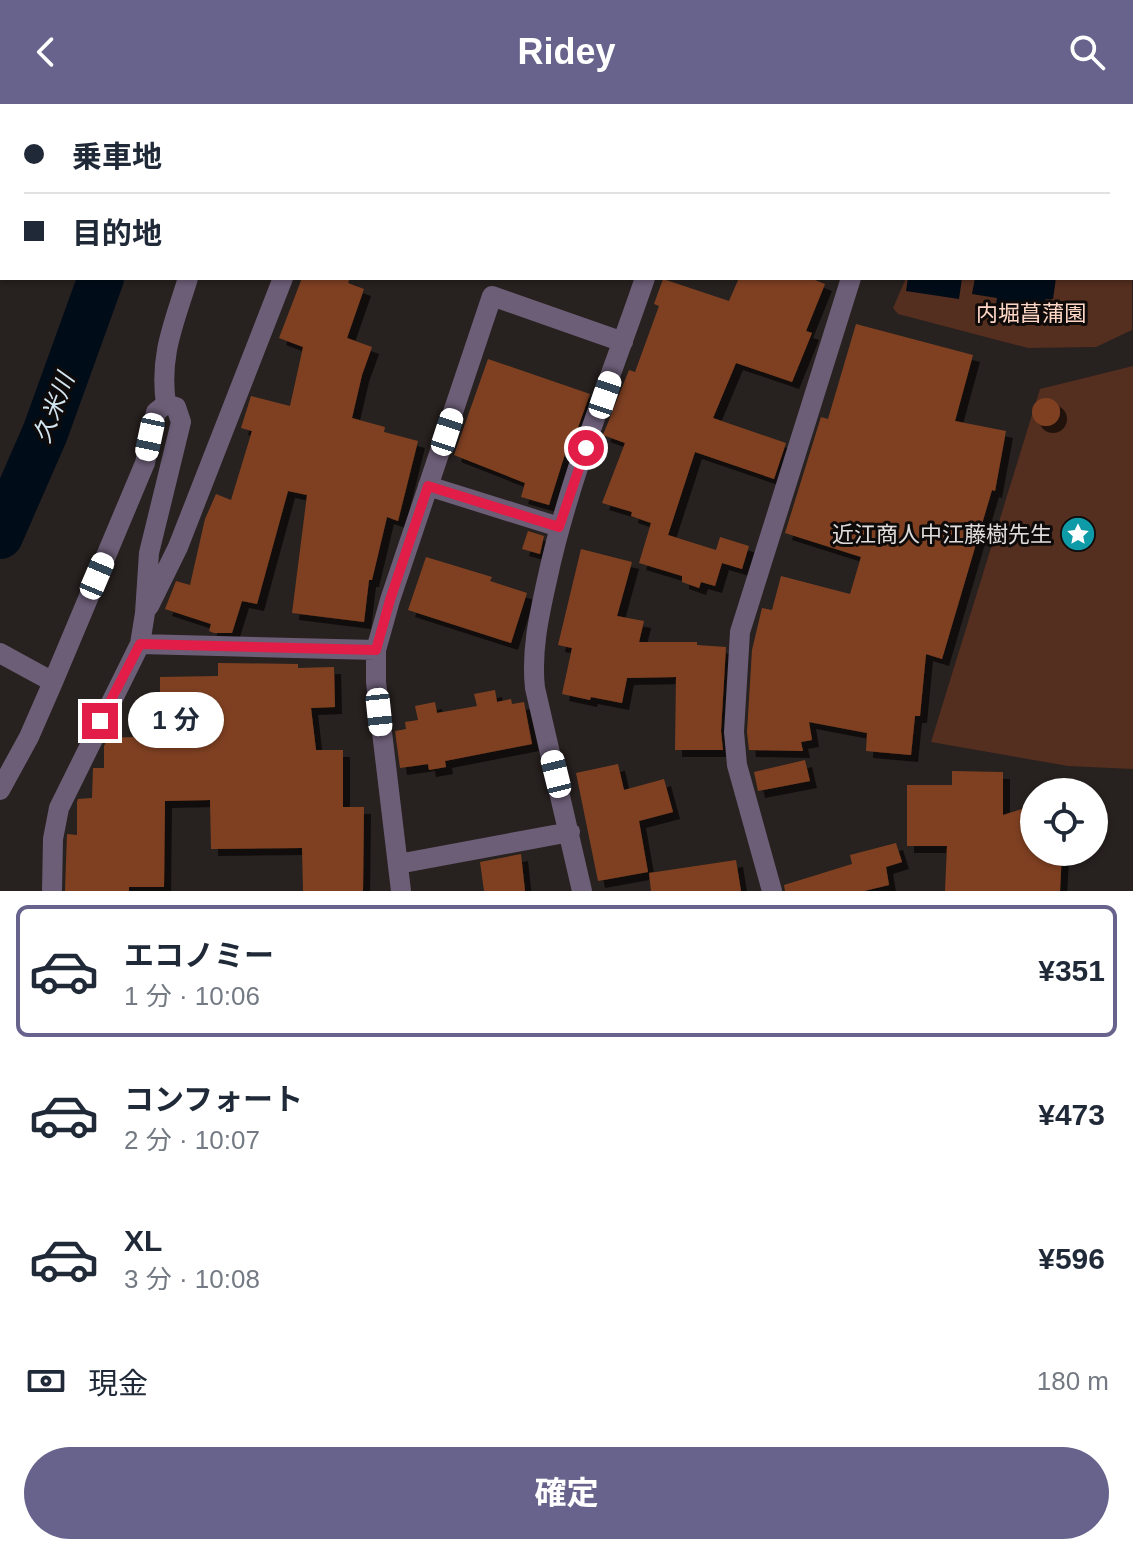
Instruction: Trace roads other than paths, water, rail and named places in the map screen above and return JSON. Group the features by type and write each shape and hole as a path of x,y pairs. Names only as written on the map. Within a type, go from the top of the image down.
{"street":[{"path":"166,404 162,378 164,360 190,280"},
{"path":"145,613 178,547 282,280"},
{"path":"582,891 535,688 532,663 559,527 644,280"},
{"path":"772,891 737,765 734,732 740,632 850,280"},
{"path":"401,891 376,682 376,650 492,296 623,342"},
{"path":"52,891 53,839 59,808 140,644 149,553 181,422 176,407 166,404"},
{"path":"0,790 29,737 145,463 156,412 166,404"},
{"path":"428,486 559,527"},
{"path":"140,644 376,650"},
{"path":"0,653 53,682"},
{"path":"398,864 570,832"}],"waterway":[{"name":"久米川","path":"0,536 45,433 100,280"}],"place":[{"name":"近江商人中江藤樹先生","path":"1078,534"}],"park label":[{"name":"内堀菖蒲園","path":"1031,313"}]}
